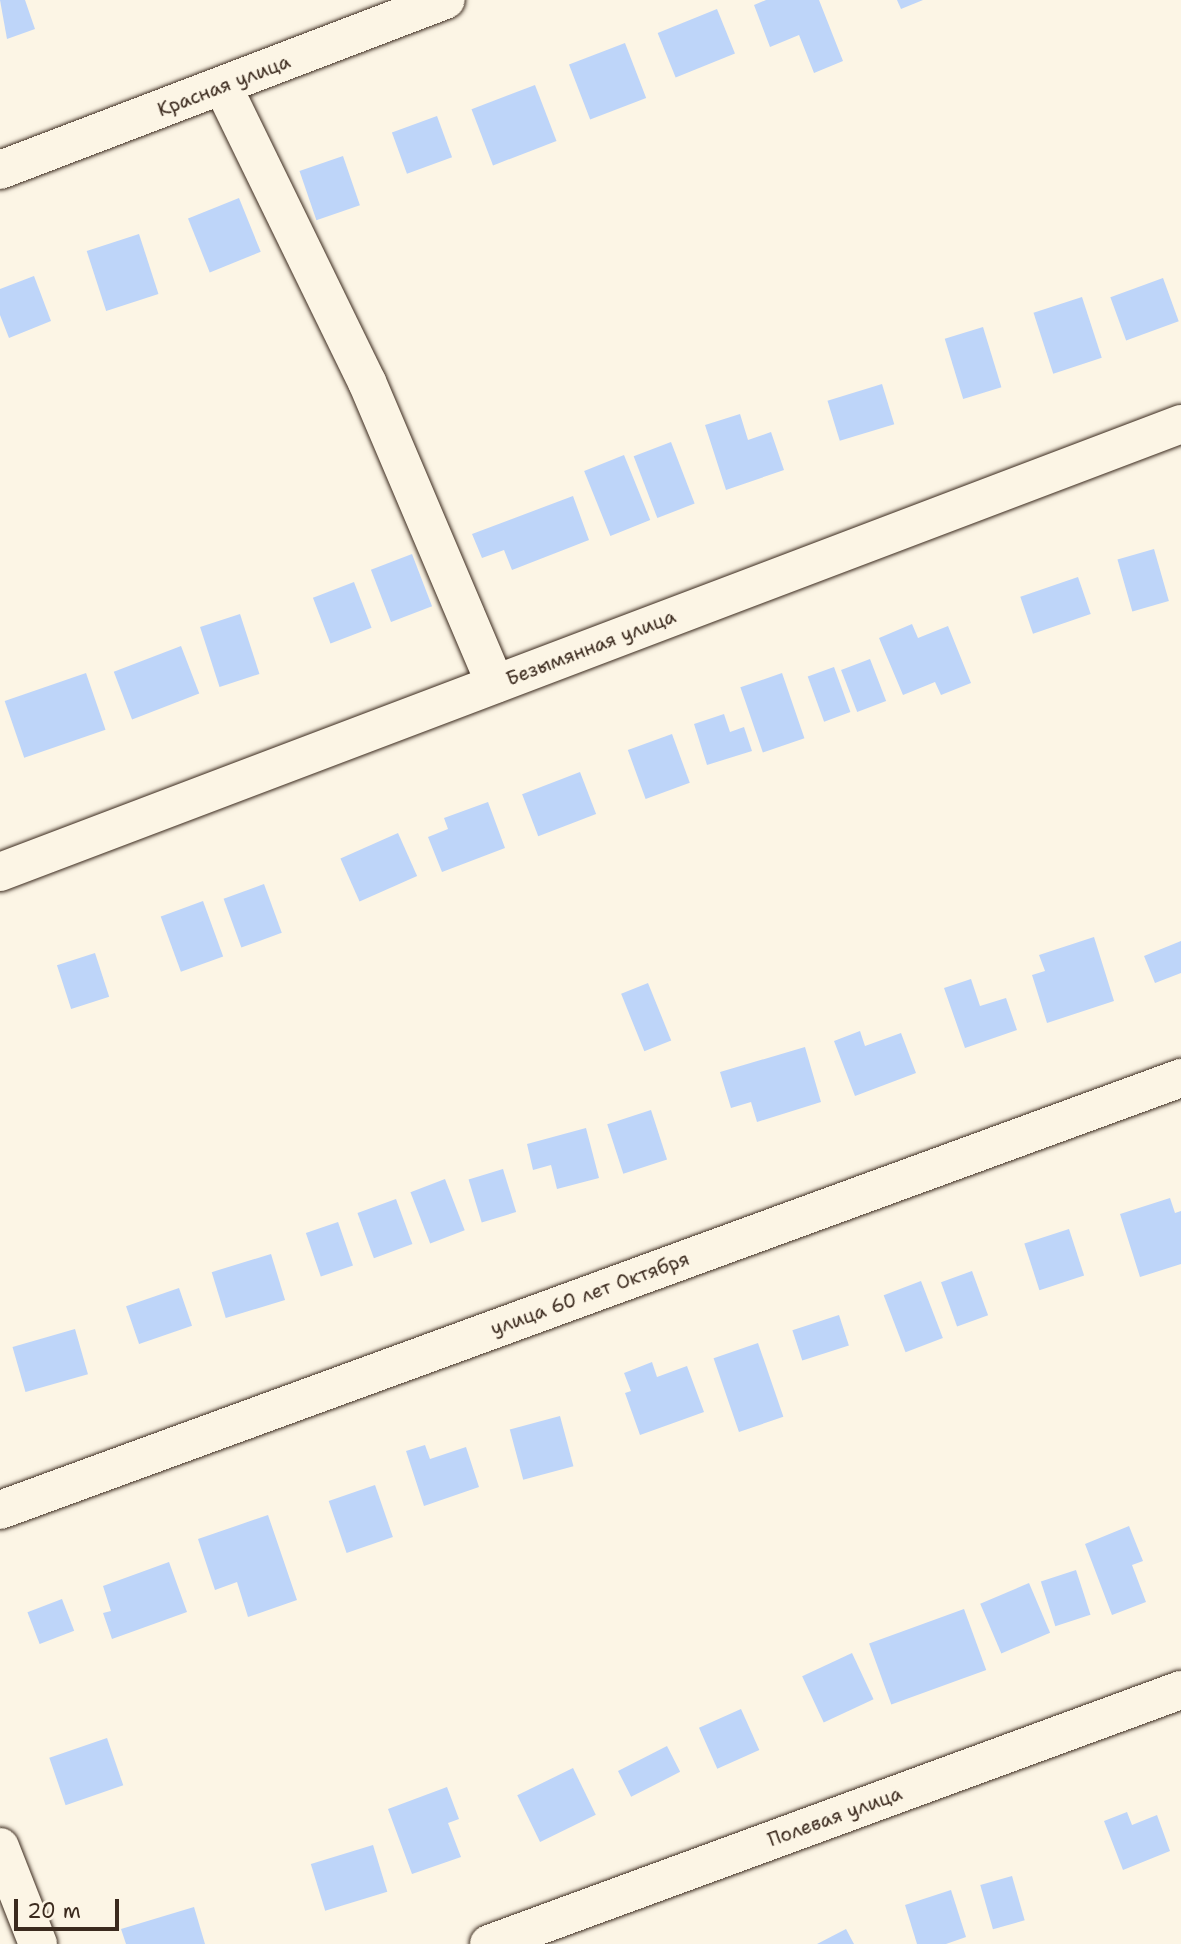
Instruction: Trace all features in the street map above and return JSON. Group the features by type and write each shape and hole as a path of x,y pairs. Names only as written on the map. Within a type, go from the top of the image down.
{"street":[{"name":"Красная улица","path":"0,170 446,0"},
{"path":"223,87 367,383 495,684"},
{"name":"Безымянная улица","path":"0,872 1181,424"},
{"name":"улица 60 лет Октября","path":"0,1510 1181,1078"},
{"name":"Полевая улица","path":"489,1944 1181,1690"},
{"path":"0,1847 38,1944"}],"building":[{"path":"0,0 25,0 35,29 7,39"},
{"path":"766,0 819,0 843,61 814,73 799,35 770,47 754,5"},
{"path":"897,0 923,0 901,9"},
{"path":"717,9 735,54 676,77 658,33"},
{"path":"625,43 646,98 590,120 569,65"},
{"path":"535,85 557,141 493,165 472,109"},
{"path":"437,116 452,157 407,174 392,132"},
{"path":"343,156 360,205 316,220 300,171"},
{"path":"239,198 261,252 210,272 188,219"},
{"path":"139,234 158,294 106,311 87,251"},
{"path":"34,276 51,321 9,338 0,315 0,289"},
{"path":"1163,278 1179,321 1126,340 1110,297"},
{"path":"1082,297 1102,358 1053,374 1033,313"},
{"path":"983,327 1001,387 963,399 945,339"},
{"path":"882,384 894,424 840,441 827,401"},
{"path":"740,414 748,440 771,432 784,470 726,490 705,425"},
{"path":"671,442 695,504 657,518 634,456"},
{"path":"624,455 650,520 610,536 584,471"},
{"path":"573,496 589,540 512,570 504,550 482,558 472,534"},
{"path":"1154,549 1169,601 1132,611 1117,559"},
{"path":"412,554 432,606 391,622 371,570"},
{"path":"1078,577 1091,614 1033,634 1020,597"},
{"path":"354,582 372,628 330,644 313,598"},
{"path":"240,614 259,674 220,687 200,627"},
{"path":"912,624 918,638 948,626 971,683 941,695 935,682 903,695 879,638"},
{"path":"181,646 199,694 132,719 114,672"},
{"path":"870,659 886,701 857,712 841,670"},
{"path":"834,667 850,712 824,722 808,677"},
{"path":"86,673 106,730 24,758 5,701"},
{"path":"782,673 804,738 763,753 740,687"},
{"path":"724,714 730,732 744,727 752,751 707,765 694,724"},
{"path":"672,734 690,783 646,799 628,750"},
{"path":"580,772 596,814 538,836 522,794"},
{"path":"488,802 505,848 442,872 428,837 448,829 444,818"},
{"path":"398,833 417,876 360,902 340,859"},
{"path":"264,884 282,933 241,948 224,899"},
{"path":"203,901 223,956 181,972 161,916"},
{"path":"1094,937 1114,1001 1047,1023 1032,975 1045,971 1039,955"},
{"path":"1181,941 1181,973 1155,983 1144,956"},
{"path":"95,953 109,997 71,1009 57,965"},
{"path":"971,979 980,1006 1006,998 1017,1030 965,1048 944,988"},
{"path":"648,983 671,1040 644,1051 621,994"},
{"path":"860,1031 865,1046 901,1033 916,1073 855,1096 834,1041"},
{"path":"805,1047 821,1102 757,1122 751,1102 731,1108 720,1072"},
{"path":"651,1110 667,1159 623,1174 607,1124"},
{"path":"586,1128 599,1178 557,1189 551,1165 533,1170 527,1144"},
{"path":"503,1169 516,1212 482,1223 469,1180"},
{"path":"445,1179 465,1230 430,1244 410,1192"},
{"path":"1170,1198 1175,1213 1181,1211 1181,1264 1140,1277 1120,1214"},
{"path":"396,1199 412,1244 374,1258 357,1213"},
{"path":"338,1222 353,1265 321,1277 306,1233"},
{"path":"1069,1229 1084,1276 1039,1290 1024,1244"},
{"path":"271,1254 285,1300 226,1318 212,1272"},
{"path":"972,1271 988,1315 957,1326 941,1282"},
{"path":"921,1281 943,1338 906,1352 884,1295"},
{"path":"179,1288 192,1326 139,1344 126,1306"},
{"path":"839,1315 849,1345 802,1361 792,1330"},
{"path":"75,1329 88,1374 25,1392 13,1347"},
{"path":"758,1343 783,1417 739,1432 714,1358"},
{"path":"652,1362 657,1377 687,1366 704,1412 640,1435 625,1393 631,1391 624,1373"},
{"path":"560,1416 573,1466 523,1480 510,1429"},
{"path":"425,1445 430,1459 466,1447 479,1487 424,1506 406,1451"},
{"path":"375,1485 393,1537 347,1553 329,1501"},
{"path":"268,1515 297,1600 248,1617 237,1582 215,1590 198,1539"},
{"path":"1129,1526 1143,1561 1132,1565 1146,1602 1112,1615 1085,1544"},
{"path":"169,1562 187,1612 112,1639 103,1613 111,1611 103,1586"},
{"path":"1076,1570 1091,1615 1055,1626 1041,1581"},
{"path":"1029,1583 1050,1633 1001,1653 980,1604"},
{"path":"62,1599 74,1631 40,1644 27,1612"},
{"path":"964,1609 986,1670 891,1705 869,1644"},
{"path":"852,1653 874,1699 824,1722 802,1676"},
{"path":"741,1709 759,1750 717,1769 699,1728"},
{"path":"107,1738 123,1785 66,1805 49,1758"},
{"path":"667,1746 680,1772 631,1797 618,1771"},
{"path":"573,1768 596,1815 540,1842 517,1795"},
{"path":"447,1787 459,1819 448,1823 461,1857 412,1874 388,1809"},
{"path":"1127,1812 1132,1825 1157,1815 1170,1851 1123,1870 1104,1821"},
{"path":"373,1845 387,1892 325,1911 311,1864"},
{"path":"1012,1876 1025,1920 993,1929 980,1885"},
{"path":"951,1890 966,1937 946,1944 917,1944 905,1905"},
{"path":"194,1907 205,1944 126,1944 121,1929"},
{"path":"846,1929 854,1944 817,1944"}]}
